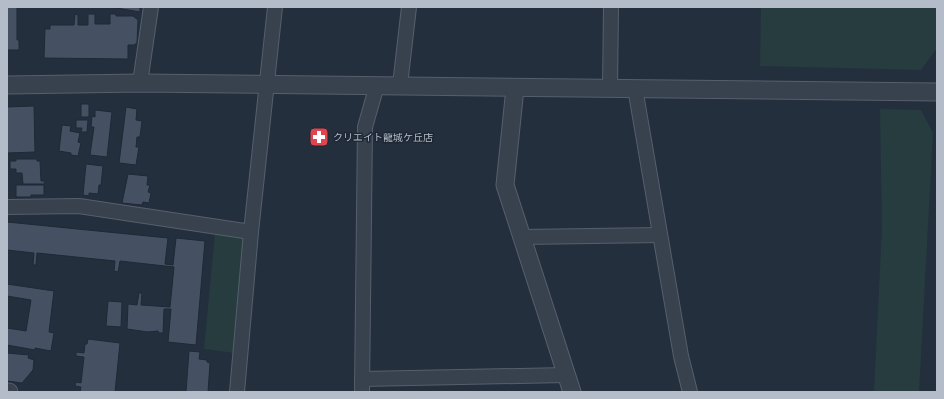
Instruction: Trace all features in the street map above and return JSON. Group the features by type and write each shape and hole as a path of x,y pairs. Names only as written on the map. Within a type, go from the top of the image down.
{"street":[{"path":"140,83 151,7"},
{"path":"237,392 251,232 275,7"},
{"path":"400,85 410,7"},
{"path":"610,88 611,7"},
{"path":"7,85 140,83 937,92"},
{"path":"377,85 365,127 362,385 566,375"},
{"path":"515,88 505,185 572,392"},
{"path":"634,88 681,356 690,392"},
{"path":"7,207 79,206 251,232"},
{"path":"522,237 660,235"}],"green space":[{"path":"761,7 937,7 937,48 921,70 760,66"},
{"path":"880,109 921,110 933,133 919,392 874,392 882,228"},
{"path":"246,231 235,353 204,349 215,233"}],"building":[{"path":"7,7 17,7 17,40 19,40 19,50 7,50"},
{"path":"111,7 140,7 140,12"},
{"path":"75,14 78,15 78,25 88,25 88,14 95,14 95,24 110,24 110,14 116,14 116,16 133,16 138,20 137,43 134,45 128,45 128,59 44,58 45,29 50,29 50,25 74,25"},
{"path":"81,104 89,104 89,117 81,117"},
{"path":"34,106 35,152 7,153 7,107"},
{"path":"126,107 137,109 136,120 142,121 140,137 137,137 136,147 139,147 136,165 119,163"},
{"path":"95,110 112,112 107,157 90,155 94,127 91,127 92,116 95,117"},
{"path":"76,120 88,120 87,132 81,132 82,128 76,128"},
{"path":"62,125 71,126 70,131 80,133 78,142 81,143 78,156 59,151"},
{"path":"16,159 37,159 37,161 40,161 41,181 45,181 44,184 23,184 22,173 16,173 16,169 10,169 10,161 16,161"},
{"path":"86,164 103,166 101,185 99,185 98,194 89,193 89,196 83,195"},
{"path":"128,174 148,176 147,185 150,185 148,192 151,193 149,203 143,202 142,205 122,203"},
{"path":"16,185 44,185 44,195 16,197"},
{"path":"7,222 168,238 165,264 173,265 176,238 205,241 196,345 168,342 171,309 164,309 163,333 159,333 158,331 148,332 127,329 128,304 137,305 139,293 142,293 141,305 170,307 174,267 120,261 118,272 114,271 115,261 37,253 36,265 33,265 34,253 7,250"},
{"path":"7,284 54,291 49,332 54,333 51,351 7,345 7,328 26,331 31,300 7,296"},
{"path":"108,301 122,302 121,327 106,326"},
{"path":"88,339 120,343 115,392 80,392 81,387 75,386 76,382 81,383 84,357 76,356 76,352 84,353 85,344 87,344"},
{"path":"189,351 200,352 199,359 207,360 207,362 210,363 208,392 186,392"},
{"path":"7,353 29,355 28,358 34,360 33,370 22,383 7,381"}],"place":[{"name":"クリエイト龍城ケ丘店","path":"319,137"}]}
